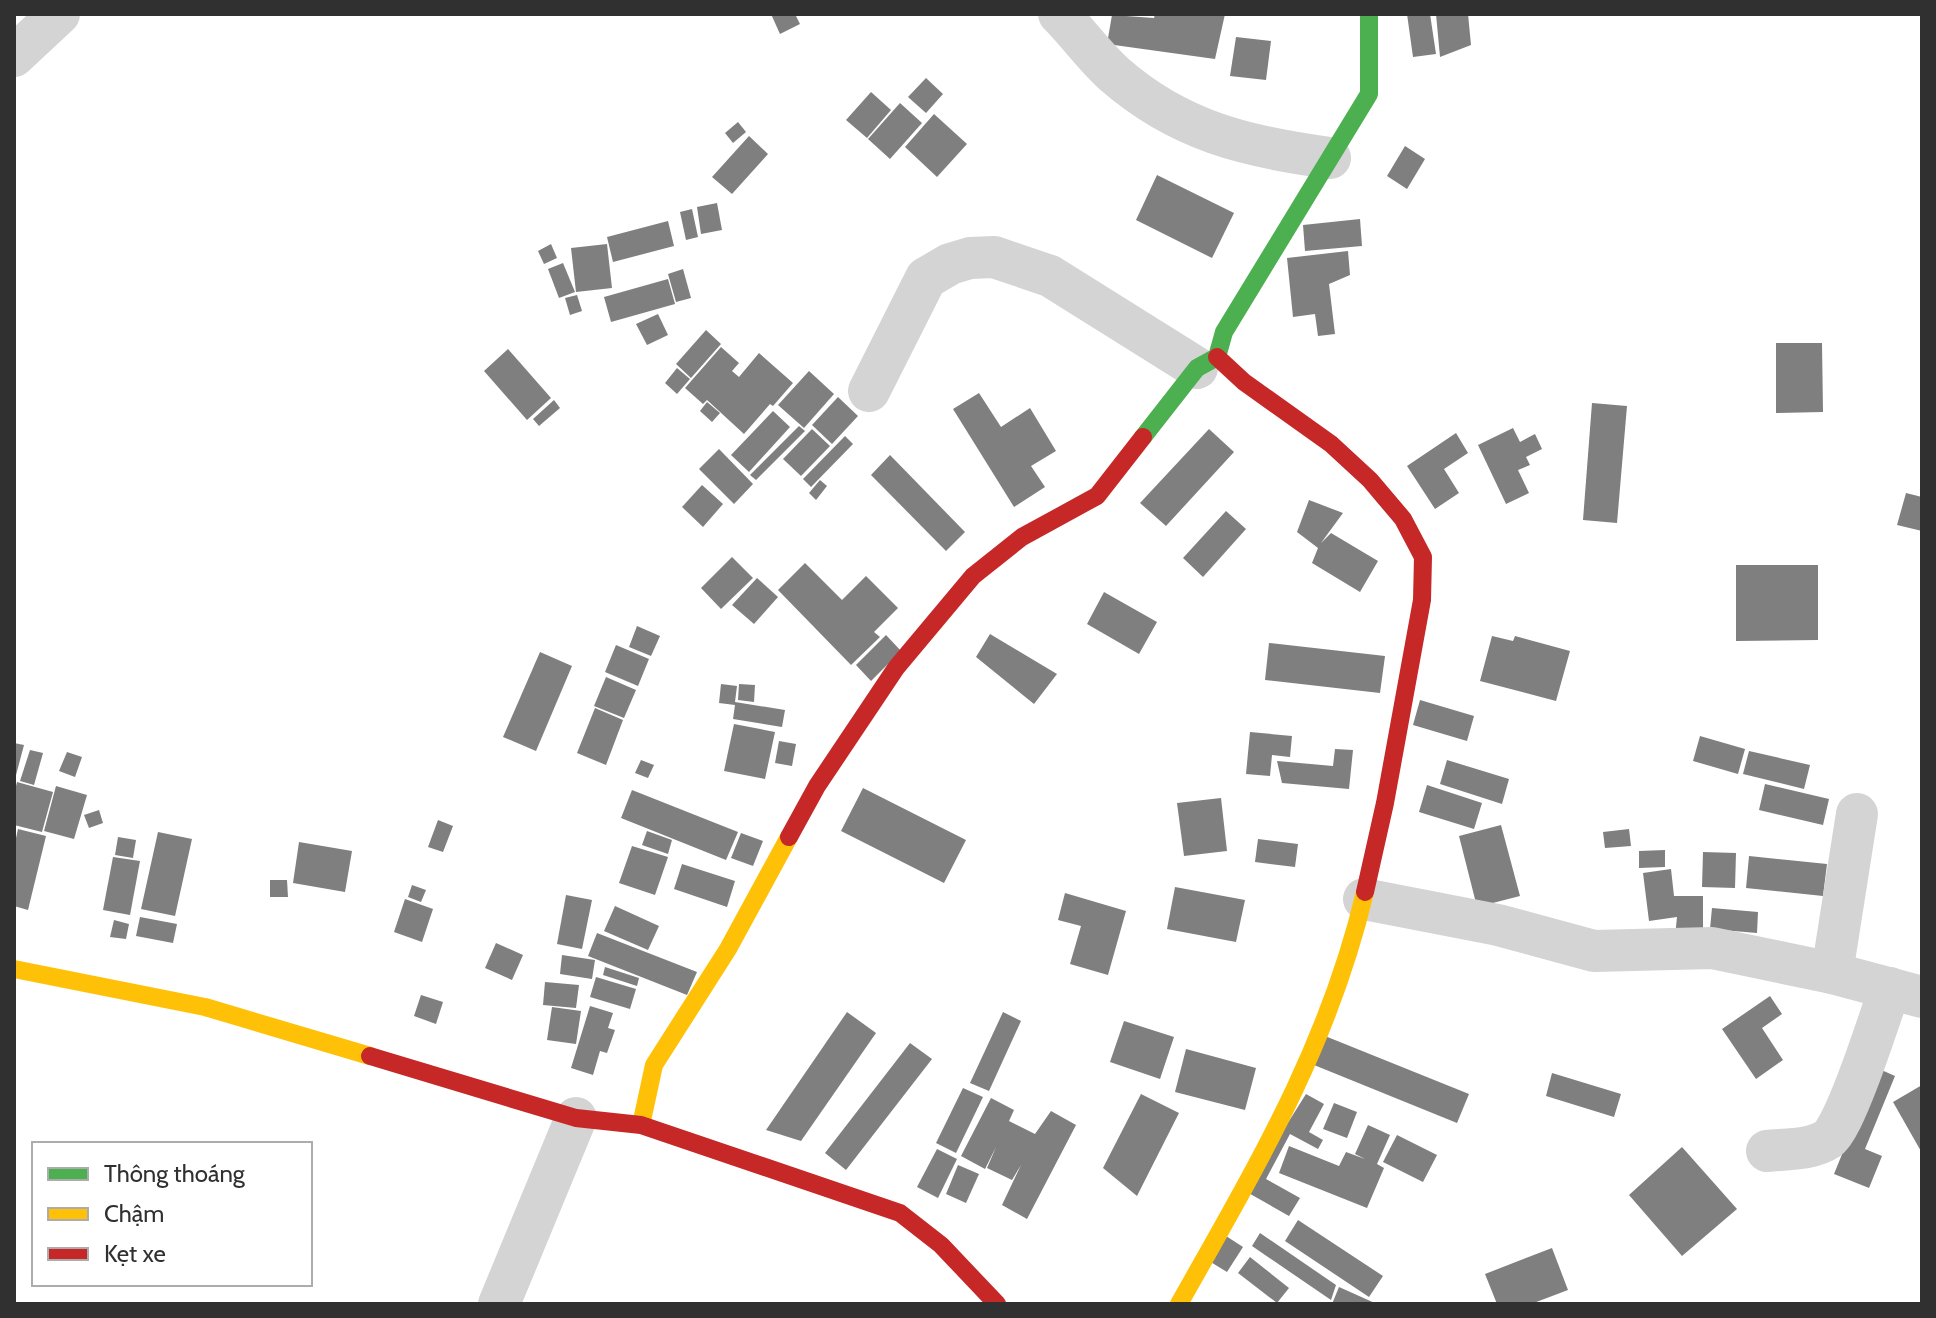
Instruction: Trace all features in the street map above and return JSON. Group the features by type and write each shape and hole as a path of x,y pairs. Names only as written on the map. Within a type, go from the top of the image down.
{"street":[{"path":"14,56 59,14"},
{"path":"1059,14 1111,71 1144,99 1188,123 1265,149 1330,158"},
{"path":"641,1125 654,1065 728,949 817,786 896,668 973,576 1022,537 1097,496 1207,362 1369,94 1369,14"},
{"path":"869,391 926,278 950,264 970,258 994,257 1050,276 1233,375 1300,420 1343,456 1405,519 1422,556 1425,568 1422,600 1364,899 1333,1003 1274,1133 1179,1304"},
{"path":"1832,973 1857,814"},
{"path":"1364,899 1498,925 1594,951 1712,948 1906,992 1832,1137 1818,1145 1767,1151"},
{"path":"14,969 205,1007 576,1118 641,1125 900,1213 941,1245 997,1304"},
{"path":"499,1304 576,1118"}],"building":[{"path":"771,14 795,14 800,24 780,34"},
{"path":"1155,14 1225,14 1215,59 1107,44 1112,15 1154,18"},
{"path":"1407,14 1430,14 1436,54 1413,57"},
{"path":"1436,14 1468,14 1471,45 1440,57"},
{"path":"1236,37 1271,41 1266,80 1230,76"},
{"path":"926,78 943,94 926,113 908,97"},
{"path":"871,92 891,110 867,138 846,120"},
{"path":"900,103 922,123 890,159 868,139"},
{"path":"934,114 967,144 937,177 905,147"},
{"path":"738,122 746,132 733,143 725,133"},
{"path":"749,136 768,154 732,194 712,177"},
{"path":"1405,146 1425,159 1407,189 1387,176"},
{"path":"1157,175 1234,213 1212,258 1136,220"},
{"path":"717,203 722,230 701,234 697,207"},
{"path":"692,209 698,237 686,240 680,212"},
{"path":"1360,219 1362,246 1305,251 1303,225"},
{"path":"668,221 674,246 613,262 607,237"},
{"path":"551,244 557,258 544,264 538,251"},
{"path":"607,244 612,288 576,292 571,248"},
{"path":"1348,251 1350,275 1329,284 1335,334 1318,336 1315,314 1293,317 1287,258"},
{"path":"563,263 575,292 559,298 548,269"},
{"path":"683,269 691,298 676,302 668,274"},
{"path":"668,279 675,304 611,322 604,297"},
{"path":"577,295 582,311 570,315 565,298"},
{"path":"658,314 668,335 647,345 636,324"},
{"path":"706,330 721,344 691,378 676,364"},
{"path":"1776,343 1822,343 1823,412 1776,413"},
{"path":"721,347 739,363 732,371 739,377 759,353 793,383 744,434 707,400 703,404 685,388"},
{"path":"508,349 551,398 527,420 484,371"},
{"path":"677,368 690,379 677,394 665,383"},
{"path":"809,371 834,394 804,428 778,405"},
{"path":"979,393 1001,427 1030,408 1056,451 1031,466 1045,487 1014,507 953,409"},
{"path":"838,397 858,416 832,444 812,425"},
{"path":"554,400 560,408 539,426 533,419"},
{"path":"707,402 720,413 712,422 700,411"},
{"path":"1592,403 1627,406 1617,523 1583,520"},
{"path":"773,411 790,427 749,472 731,455"},
{"path":"799,426 805,431 756,480 750,475"},
{"path":"1513,428 1520,442 1535,434 1542,449 1526,457 1530,465 1518,470 1529,493 1506,504 1478,445"},
{"path":"812,429 830,446 801,476 783,459"},
{"path":"1209,429 1234,452 1166,526 1140,503"},
{"path":"1456,433 1468,453 1444,469 1459,493 1435,509 1407,466"},
{"path":"845,436 853,444 811,487 803,479"},
{"path":"719,449 753,484 734,504 699,469"},
{"path":"890,455 965,532 946,551 871,475"},
{"path":"820,480 827,486 816,500 809,493"},
{"path":"702,485 723,504 703,527 682,507"},
{"path":"1906,493 1922,497 1922,531 1897,525"},
{"path":"1309,500 1343,513 1321,543 1331,533 1378,561 1360,592 1312,563 1318,548 1297,532"},
{"path":"1226,511 1246,529 1203,577 1183,558"},
{"path":"732,557 753,578 721,609 701,588"},
{"path":"805,563 842,600 866,576 898,608 874,632 880,637 851,665 778,590"},
{"path":"1736,565 1818,565 1818,640 1736,641"},
{"path":"757,578 778,597 754,624 732,605"},
{"path":"1104,592 1157,622 1139,654 1087,624"},
{"path":"637,626 660,636 651,656 629,647"},
{"path":"990,634 1057,674 1034,704 976,657"},
{"path":"886,635 901,651 871,681 856,665"},
{"path":"1492,636 1513,641 1515,636 1570,651 1556,701 1480,681"},
{"path":"1269,643 1385,656 1380,693 1265,680"},
{"path":"616,645 649,659 638,686 605,672"},
{"path":"540,652 572,666 536,751 503,737"},
{"path":"606,677 636,690 624,718 594,706"},
{"path":"721,684 737,686 735,702 785,710 782,727 733,719 735,705 719,703"},
{"path":"739,684 755,685 754,702 738,700"},
{"path":"1420,700 1474,716 1467,741 1413,725"},
{"path":"595,708 623,720 606,765 577,753"},
{"path":"734,724 775,732 765,779 724,771"},
{"path":"1250,732 1292,736 1290,757 1272,755 1270,776 1246,774"},
{"path":"1700,736 1745,749 1738,774 1693,761"},
{"path":"779,741 796,744 792,766 775,763"},
{"path":"14,743 24,745 15,779 14,779"},
{"path":"1335,749 1353,750 1349,789 1282,783 1277,761 1333,766"},
{"path":"30,750 43,753 34,785 20,781"},
{"path":"1749,751 1810,765 1804,789 1743,774"},
{"path":"67,752 82,757 75,777 59,771"},
{"path":"641,760 654,765 648,778 635,773"},
{"path":"1447,760 1509,779 1502,804 1440,784"},
{"path":"17,782 53,792 42,832 14,825"},
{"path":"1765,784 1829,799 1823,825 1759,810"},
{"path":"1427,785 1482,803 1474,829 1419,812"},
{"path":"56,786 87,795 74,839 44,831"},
{"path":"863,788 966,840 944,883 841,831"},
{"path":"632,790 738,832 726,860 621,818"},
{"path":"1221,798 1227,851 1184,856 1177,803"},
{"path":"99,810 103,823 89,828 84,815"},
{"path":"438,820 453,826 443,852 428,847"},
{"path":"1501,825 1520,896 1477,907 1459,836"},
{"path":"18,829 46,836 28,910 14,906 14,847"},
{"path":"1629,829 1631,846 1605,848 1603,832"},
{"path":"647,831 672,840 668,854 642,845"},
{"path":"158,832 192,839 175,916 141,909"},
{"path":"741,833 763,841 753,866 731,858"},
{"path":"118,837 136,840 133,858 115,855"},
{"path":"1258,839 1298,844 1295,867 1255,862"},
{"path":"299,842 352,851 345,892 293,883"},
{"path":"632,846 668,857 655,895 619,883"},
{"path":"1665,850 1665,867 1639,868 1639,851"},
{"path":"1703,852 1736,853 1735,888 1702,887"},
{"path":"1749,856 1827,864 1823,896 1746,888"},
{"path":"113,857 140,861 130,915 103,910"},
{"path":"682,864 735,881 727,907 674,889"},
{"path":"1671,869 1674,896 1703,896 1703,936 1674,947 1677,917 1649,921 1643,873"},
{"path":"270,880 287,880 288,897 270,897"},
{"path":"412,885 426,890 421,902 408,897"},
{"path":"1175,887 1245,900 1236,942 1167,929"},
{"path":"1065,893 1126,911 1108,975 1070,964 1081,926 1058,920"},
{"path":"566,895 592,900 582,949 557,944"},
{"path":"405,899 433,909 422,942 394,932"},
{"path":"615,906 659,926 648,950 604,931"},
{"path":"1712,908 1758,912 1757,933 1710,929"},
{"path":"140,917 177,924 173,943 136,936"},
{"path":"114,920 129,924 126,939 110,937"},
{"path":"597,933 697,972 687,995 588,956"},
{"path":"496,943 523,955 512,980 485,968"},
{"path":"562,955 595,960 592,979 560,974"},
{"path":"605,967 639,978 637,986 603,975"},
{"path":"596,977 636,989 630,1009 590,997"},
{"path":"545,982 579,985 576,1008 543,1005"},
{"path":"421,995 443,1002 436,1024 414,1016"},
{"path":"1770,996 1782,1014 1762,1028 1783,1060 1756,1079 1722,1029"},
{"path":"590,1006 613,1013 608,1028 615,1030 607,1053 600,1051 593,1075 571,1068"},
{"path":"552,1007 581,1011 576,1044 547,1040"},
{"path":"847,1012 876,1033 801,1141 766,1130"},
{"path":"1003,1012 1021,1021 989,1091 970,1083"},
{"path":"1124,1021 1174,1037 1160,1079 1110,1062"},
{"path":"1325,1036 1469,1094 1457,1123 1314,1065"},
{"path":"910,1043 932,1059 846,1170 825,1153"},
{"path":"1186,1049 1256,1068 1245,1110 1175,1092"},
{"path":"1877,1068 1895,1076 1865,1149 1882,1156 1869,1188 1834,1174"},
{"path":"1552,1073 1621,1094 1614,1117 1546,1096"},
{"path":"1922,1085 1922,1153 1893,1102"},
{"path":"963,1088 983,1097 956,1153 936,1143"},
{"path":"1141,1094 1179,1113 1137,1196 1103,1168"},
{"path":"1306,1094 1324,1104 1309,1132 1323,1140 1318,1149 1290,1134 1266,1179 1300,1198 1289,1216 1245,1191"},
{"path":"991,1098 1014,1110 1009,1121 1035,1134 1051,1111 1076,1125 1027,1219 1002,1205 1021,1165 1012,1180 987,1168 996,1147 985,1169 961,1156"},
{"path":"1334,1103 1357,1112 1347,1138 1323,1129"},
{"path":"1368,1125 1390,1135 1377,1164 1384,1168 1367,1208 1279,1173 1289,1146 1339,1166 1346,1152 1365,1159 1355,1154"},
{"path":"1397,1135 1437,1155 1423,1182 1383,1162"},
{"path":"1682,1147 1737,1209 1682,1256 1629,1195"},
{"path":"937,1149 957,1159 938,1198 917,1187"},
{"path":"958,1165 979,1174 966,1203 946,1194"},
{"path":"1298,1220 1383,1276 1369,1297 1285,1241"},
{"path":"1260,1233 1336,1285 1331,1300 1252,1246"},
{"path":"1226,1236 1243,1247 1227,1272 1209,1261"},
{"path":"1552,1248 1568,1290 1531,1304 1497,1304 1485,1274"},
{"path":"1250,1257 1289,1288 1277,1303 1238,1273"},
{"path":"1339,1287 1377,1304 1332,1304"}],"traffic: fast":[{"path":"1143,437 1197,368 1217,357 1224,332 1369,94 1369,14"}],"traffic: slow":[{"path":"641,1125 654,1065 728,949 789,837"},
{"path":"1179,1304 1262,1155 1310,1055 1350,949 1365,892"},
{"path":"14,969 205,1007 370,1056"}],"traffic: jam":[{"path":"1217,357 1244,382 1331,444 1370,480 1403,519 1423,557 1422,600 1385,803 1365,892"},
{"path":"789,837 817,786 896,668 973,576 1022,537 1097,496 1143,437"},
{"path":"370,1056 576,1118 641,1125 900,1213 941,1245 997,1304"}]}
